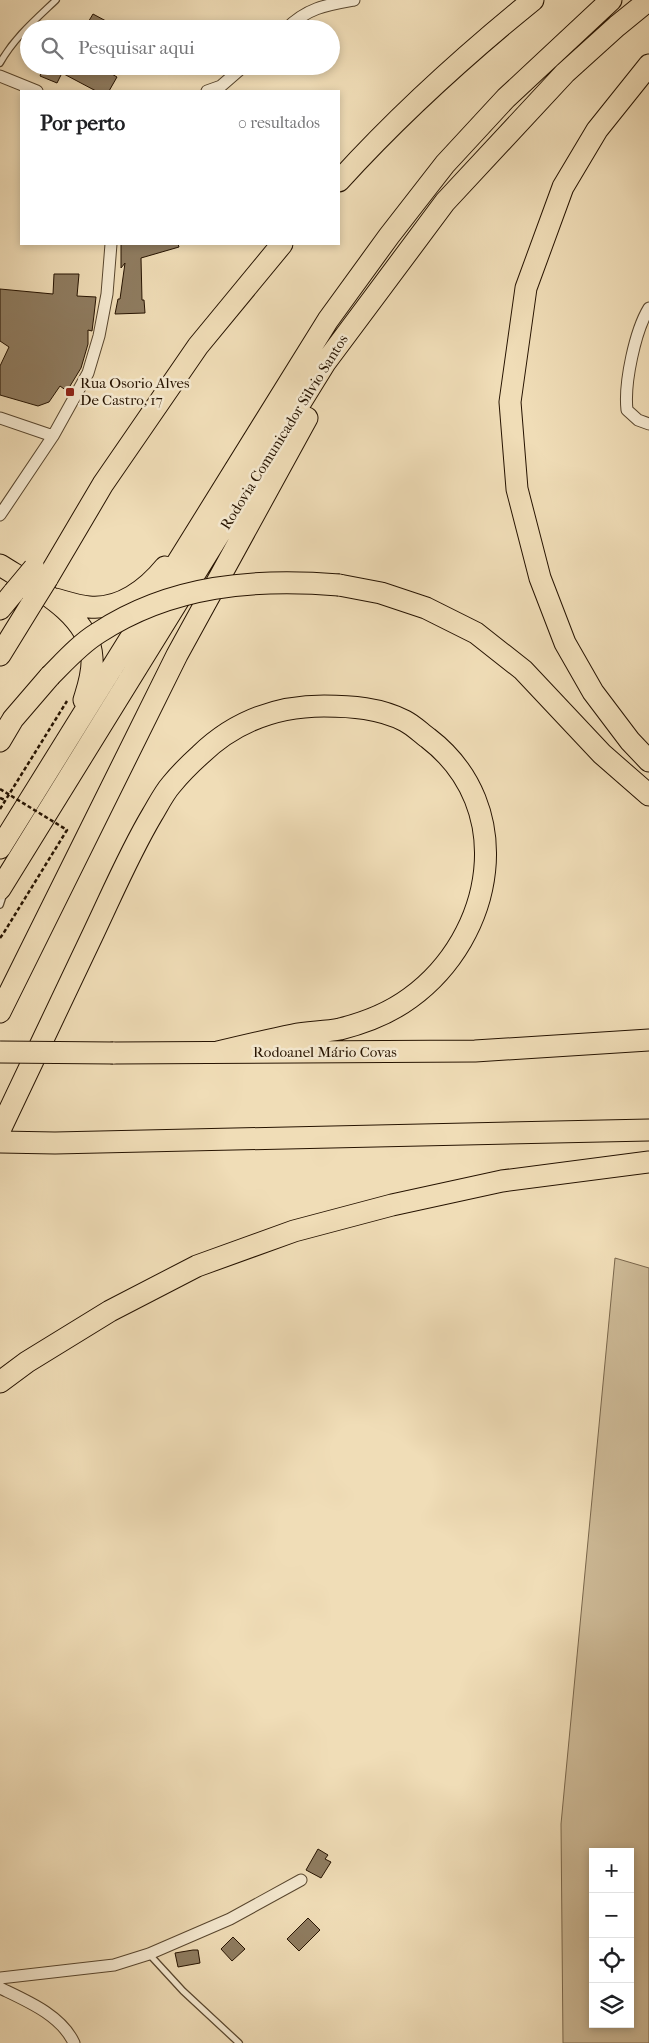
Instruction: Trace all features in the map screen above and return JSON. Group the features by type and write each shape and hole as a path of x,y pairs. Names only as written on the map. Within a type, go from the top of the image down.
{"highway":[{"path":"340,180 468,53 533,0"},
{"name":"Rodovia Comunicador Silvio Santos","path":"0,848 9,813 72,732 328,320 389,236 445,164 506,98 611,0"},
{"name":"Rodovia Comunicador Silvio Santos","path":"4,882 325,363 445,202 565,72 649,0"},
{"path":"649,65 598,130 563,188 526,288 510,402 517,489 540,578 565,643 593,692 630,741 649,761"},
{"path":"0,656 32,603 40,574 198,346 281,245"},
{"path":"0,1012 177,655 231,554 378,291"},
{"path":"55,600 90,607 112,606 135,595 156,578 209,511"},
{"path":"0,565 55,600 81,626 92,656 92,669 89,684 72,732"},
{"path":"0,609 14,592 40,574"},
{"path":"0,741 13,719 50,676 72,654 97,633 130,615 179,596 234,584 295,582 339,585 381,593 426,608 476,633 523,670 602,754 649,795"},
{"path":"0,1130 140,834 170,786 202,752 234,728 264,714 306,706 347,706 378,710 406,721 437,745 460,769 477,800 487,852 483,890 475,917 457,950 432,979 409,999 372,1019 340,1029 293,1035 218,1052"},
{"name":"Rodoanel Mário Covas","path":"0,1052 474,1051 649,1040"},
{"path":"0,1142 55,1143 649,1130"},
{"path":"0,1382 26,1362 110,1311 197,1266 294,1232 392,1205 502,1181 649,1162"}],"street":[{"path":"295,20 322,5 354,0"},
{"path":"210,90 221,86 234,75"},
{"path":"0,76 34,90"},
{"path":"0,515 53,436 88,373 99,336 108,294 111,245"},
{"path":"649,308 638,333 626,393 627,410 638,420 649,424"},
{"path":"0,418 53,436"},
{"path":"0,1978 114,1965 149,1954 230,1919 300,1880"},
{"path":"0,1988 27,2001 54,2018 71,2036 74,2043"}],"lane":[{"path":"35,20 56,0"},
{"path":"0,63 8,48 20,35"},
{"path":"0,836 9,813"},
{"path":"0,905 4,882"},
{"path":"149,1954 183,1991 239,2043"}],"path":[{"path":"9,813 5,800 68,697"},
{"path":"0,789 68,830 0,938"},
{"path":"0,798 5,800"}],"shaded area":[{"path":"615,1258 649,1268 649,2043 563,2043 561,1824"}],"building":[{"path":"93,14 104,20 89,20"},
{"path":"40,75 61,75 57,83"},
{"path":"66,75 114,75 117,77 110,90 94,90"},
{"path":"121,245 178,245 179,247 141,258 142,300 144,300 145,313 115,314 118,299 120,299 125,263 121,268"},
{"path":"54,274 79,274 77,296 96,297 94,315 92,331 88,330 88,344 81,368 67,391 60,386 49,402 38,406 0,395 0,366 9,347 0,341 0,289 53,294"},
{"path":"318,1849 328,1855 325,1859 331,1862 321,1878 306,1870"},
{"path":"308,1918 320,1930 299,1951 287,1939"},
{"path":"233,1937 245,1949 232,1961 221,1949"},
{"path":"198,1950 200,1963 178,1967 175,1953"}],"place":[{"name":"Rua Osorio Alves De Castro, 17","path":"70,392"}]}
